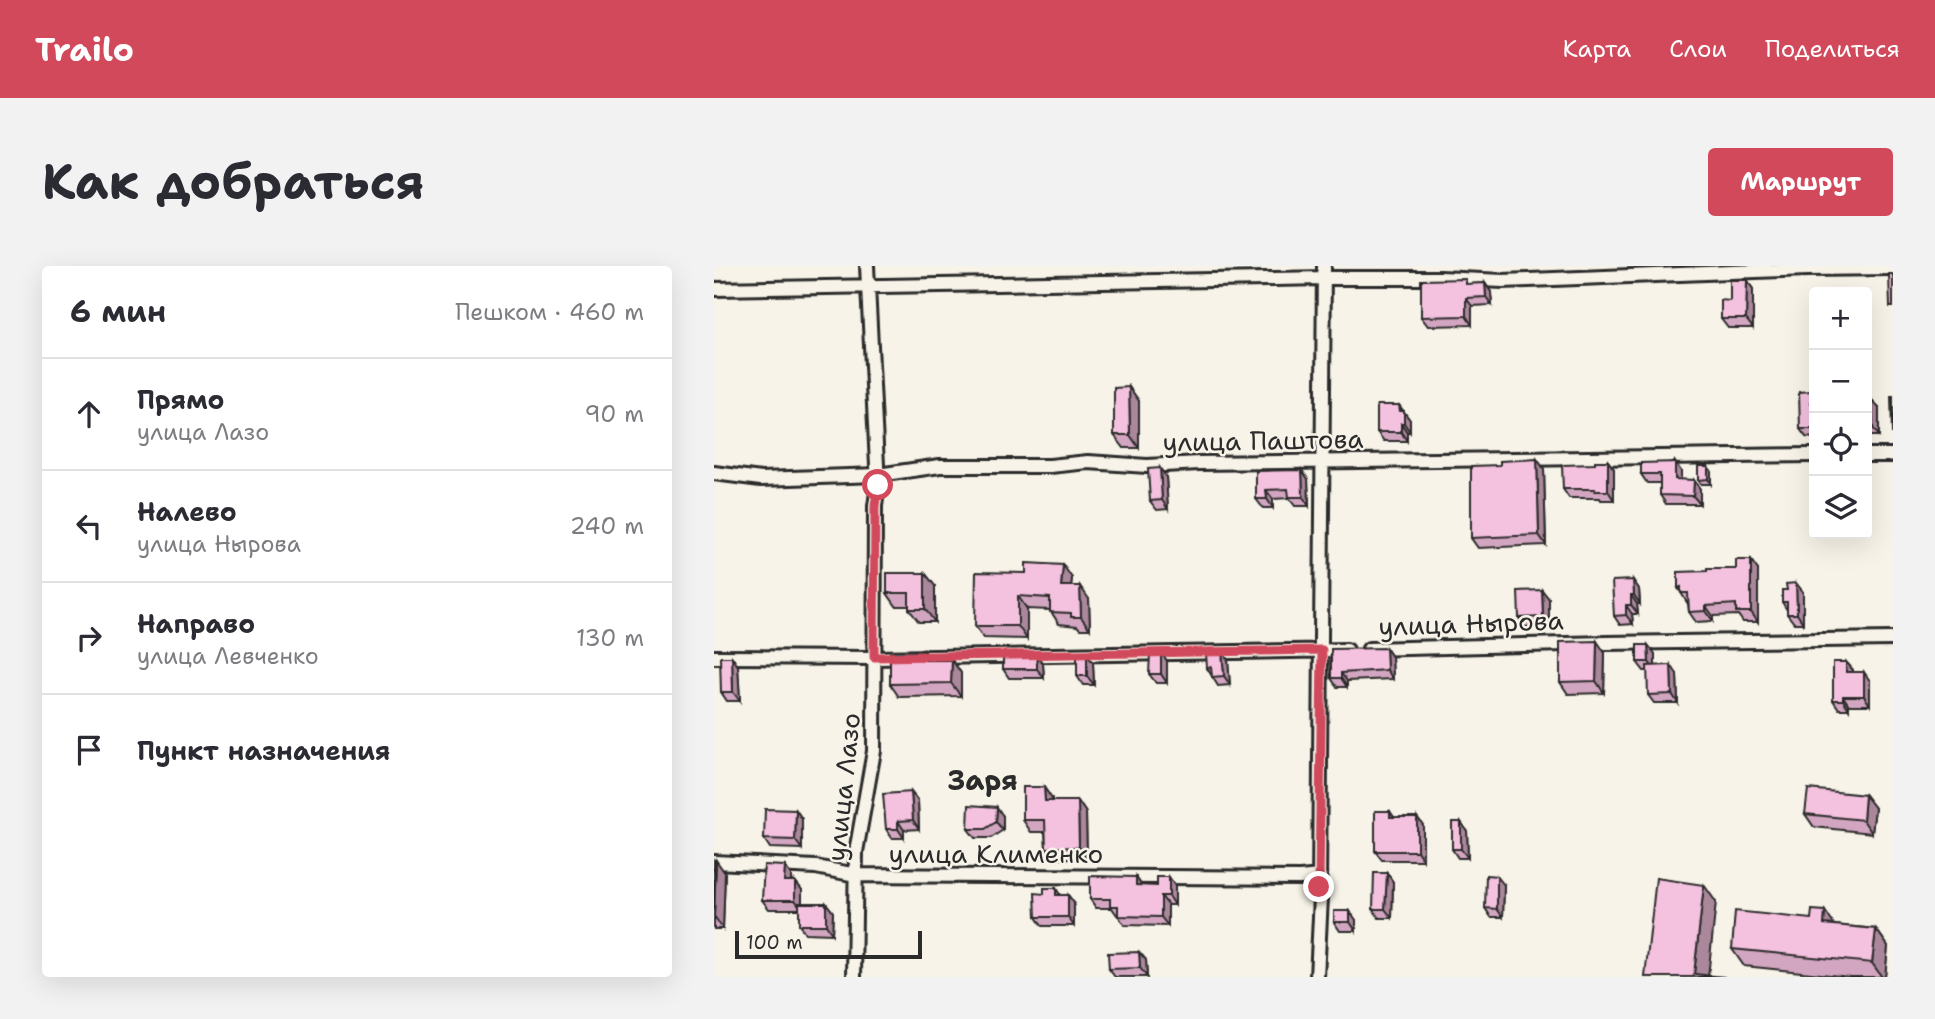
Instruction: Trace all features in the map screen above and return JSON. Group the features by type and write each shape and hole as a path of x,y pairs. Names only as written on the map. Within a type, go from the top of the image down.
{"street":[{"name":"улица Лазо","path":"854,977 856,852 874,751 875,506 878,475 867,266"},
{"path":"714,289 868,288 1324,272 1503,281 1893,268"},
{"path":"1317,977 1324,272"},
{"name":"улица Паштова","path":"714,473 761,479 878,475 940,466 1050,466 1088,462 1147,466 1321,461 1809,455"},
{"path":"1872,455 1893,455"},
{"name":"улица Нырова","path":"714,657 874,657 1893,639"},
{"name":"улица Клименко","path":"714,862 816,867 856,875 1320,876"}],"building":[{"path":"1889,274 1893,274 1893,307 1890,307"},
{"path":"1466,279 1466,284 1485,283 1486,297 1466,298 1466,316 1421,317 1421,280"},
{"path":"1730,280 1747,280 1746,319 1721,319 1721,300 1730,301"},
{"path":"1129,387 1130,435 1114,435 1114,388"},
{"path":"1809,391 1809,429 1800,429 1799,392"},
{"path":"1893,396 1893,433 1892,433"},
{"path":"1377,405 1399,405 1400,411 1404,411 1401,432 1377,432"},
{"path":"1537,459 1539,535 1471,538 1471,466"},
{"path":"1595,461 1608,461 1608,491 1563,489 1562,465 1595,464"},
{"path":"1675,462 1675,479 1694,480 1693,496 1660,495 1660,474 1641,474 1641,463"},
{"path":"1698,466 1708,466 1708,479 1698,480"},
{"path":"1160,468 1162,500 1150,501 1148,469"},
{"path":"1302,470 1303,497 1289,497 1288,489 1266,490 1267,499 1256,499 1256,471"},
{"path":"1736,560 1751,560 1751,612 1736,612 1736,604 1706,606 1706,611 1689,612 1688,593 1681,593 1681,587 1678,588 1678,572 1736,569"},
{"path":"1026,563 1063,565 1061,586 1080,586 1081,617 1071,617 1071,613 1050,612 1050,598 1018,596 1018,626 975,626 976,572 1026,573"},
{"path":"887,573 925,573 925,609 909,609 909,593 887,593"},
{"path":"1633,580 1634,595 1631,595 1631,605 1626,605 1626,615 1614,616 1612,581"},
{"path":"1796,583 1797,614 1787,614 1787,602 1782,602 1782,590 1787,590 1786,584"},
{"path":"1542,590 1543,617 1519,618 1518,591"},
{"path":"1597,641 1596,681 1560,682 1560,642"},
{"path":"1637,645 1648,645 1649,662 1637,662"},
{"path":"1386,648 1387,670 1341,673 1341,678 1331,678 1331,649"},
{"path":"1222,651 1224,676 1212,677 1211,667 1207,668 1206,653"},
{"path":"925,652 925,660 952,660 951,683 890,684 890,653"},
{"path":"1161,652 1161,674 1149,674 1150,653"},
{"path":"1077,654 1087,654 1087,676 1077,676"},
{"path":"1003,655 1037,655 1037,669 1003,669"},
{"path":"720,657 732,657 733,692 721,692"},
{"path":"1833,662 1846,662 1846,672 1864,672 1864,696 1843,696 1843,700 1833,700"},
{"path":"1671,665 1672,694 1648,695 1647,666"},
{"path":"1023,787 1044,787 1045,801 1078,801 1079,847 1046,848 1045,820 1023,820"},
{"path":"1808,789 1865,795 1863,820 1805,814"},
{"path":"911,792 913,820 898,821 898,829 886,829 883,794"},
{"path":"969,805 997,807 996,822 985,829 968,829"},
{"path":"765,809 796,810 795,840 764,839"},
{"path":"1375,811 1390,811 1390,817 1417,817 1417,851 1375,851"},
{"path":"1452,822 1461,822 1461,849 1452,849"},
{"path":"714,860 716,860 714,916"},
{"path":"764,865 785,866 784,881 795,881 795,900 762,900"},
{"path":"1374,873 1387,873 1385,909 1373,909"},
{"path":"1486,875 1497,876 1497,909 1485,908"},
{"path":"1090,876 1136,877 1136,885 1157,886 1157,877 1169,877 1169,896 1161,896 1161,917 1118,916 1118,906 1110,906 1110,899 1090,899"},
{"path":"1656,878 1704,885 1694,974 1725,977 1645,977"},
{"path":"1044,888 1056,888 1056,895 1068,895 1068,917 1036,917 1035,893 1044,894"},
{"path":"799,903 826,903 826,925 799,925"},
{"path":"1812,910 1825,911 1824,924 1876,929 1872,963 1732,949 1735,911 1811,919"},
{"path":"1334,911 1350,911 1350,922 1334,922"},
{"path":"1139,952 1140,968 1109,969 1108,953"}],"district":[{"name":"Заря","path":"983,780"}],"route":[{"path":"878,485 875,506 874,657 1322,650 1319,887"}]}
